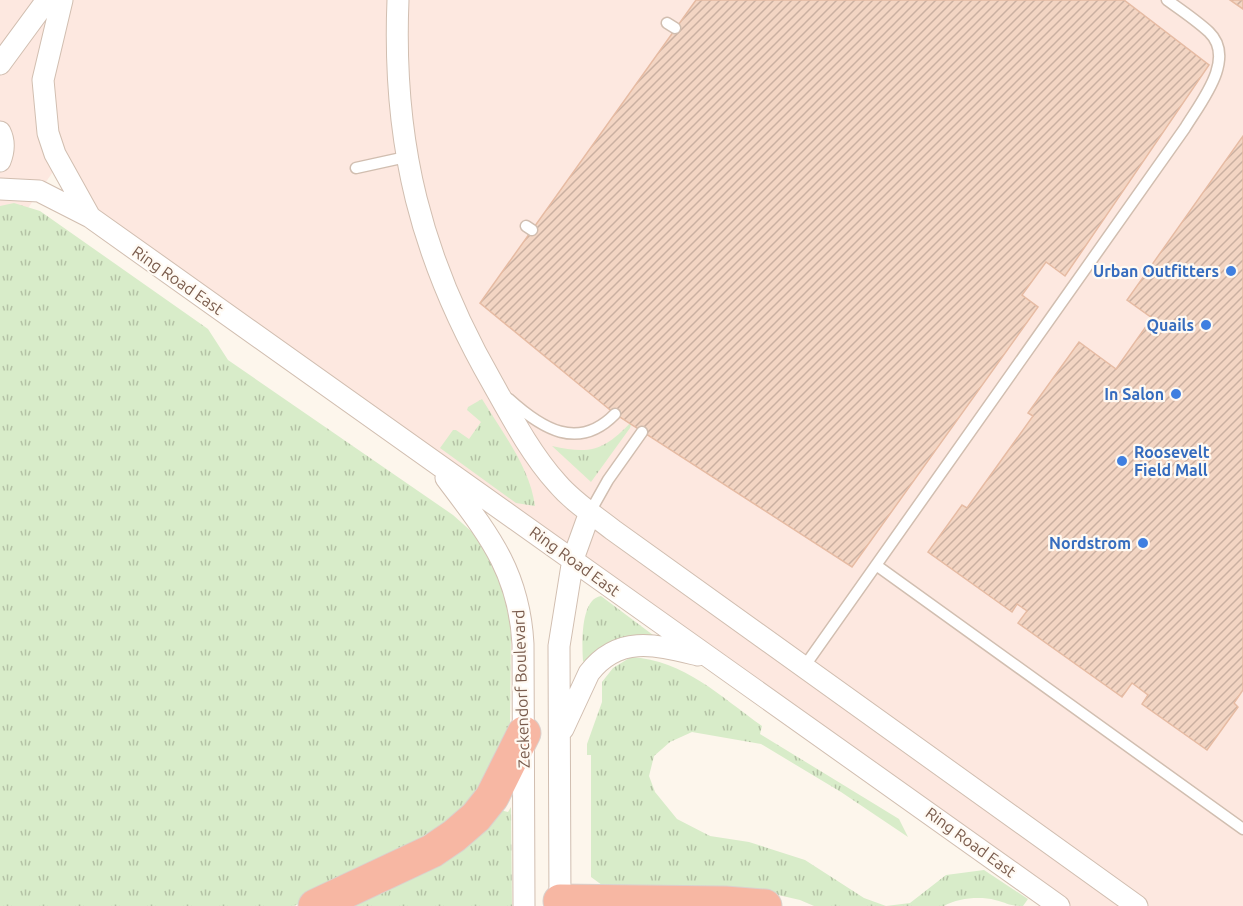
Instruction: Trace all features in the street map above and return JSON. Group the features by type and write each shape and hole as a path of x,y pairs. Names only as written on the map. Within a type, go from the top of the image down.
{"highway":[{"path":"315,906 432,851 454,836 476,817 492,797 524,733"},
{"path":"560,904 725,903 765,906"}],"street":[{"path":"0,64 47,0"},
{"path":"62,0 43,80 48,133 55,154 90,217"},
{"path":"398,0 397,55 401,122 419,215 440,278 465,333 520,432 545,469 573,500 1137,906"},
{"path":"0,132 4,151 0,161"},
{"name":"Ring Road East","path":"0,189 39,191 90,217 1059,906"},
{"name":"Zeckendorf Boulevard","path":"433,461 486,531 515,590 522,626 524,906"},
{"path":"560,904 559,646 573,560 590,512"},
{"path":"560,738 589,673 610,653 620,648 652,645 710,658"}],"lane":[{"path":"804,667 1185,128 1211,85 1220,60 1220,48 1210,33 1167,0"},
{"path":"356,168 406,156"},
{"path":"494,386 525,414 554,431 565,434 589,431 615,414"},
{"path":"590,512 608,480 642,432"},
{"path":"876,565 1243,829"}],"shaded area":[{"name":"Roosevelt Field Mall","path":"0,0 1243,0 1243,906 1059,906 90,217 61,160 0,249"}],"green space":[{"path":"14,203 40,211 208,329 228,360 453,515 472,532 488,553 501,584 511,626 510,727 482,800 391,863 294,906 0,906 0,206"},
{"path":"482,399 521,464 535,506 516,503 440,448 453,430 469,439 481,422 467,410 468,407"},
{"path":"632,421 630,428 591,482 552,446 577,450 596,448 614,438"},
{"path":"601,596 653,635 585,663 582,645 586,614 594,599"},
{"path":"631,657 668,665 717,692 762,726 760,734 899,819 908,837 841,792 761,744 692,732 670,742 654,756 649,776 655,792 677,819 710,836 749,842 805,860 864,898 886,906 814,906 800,900 748,888 699,890 606,888 591,877 591,755 587,755 587,744 602,702 602,682 613,668"},
{"path":"511,807 512,906 349,906 500,810 508,812"},
{"path":"984,870 1028,899 1023,906 976,898 956,901 944,906 886,906 910,903 946,875"}],"building":[{"path":"696,0 1124,0 1209,65 1065,276 1046,262 1022,295 1038,307 852,567 615,414 480,303"},
{"path":"1230,0 1243,0 1243,9"},
{"name":"Roosevelt Field Mall","path":"1243,136 1243,690 1234,703 1238,707 1207,750 1142,704 1148,695 1132,683 1122,697 1018,623 1027,611 1017,604 1012,612 928,552 962,505 967,508 1033,416 1028,413 1079,342 1116,369 1152,318 1127,300"}],"place":[{"name":"Urban Outfitters","path":"1231,271"},
{"name":"Quails","path":"1206,325"},
{"name":"In Salon","path":"1176,394"},
{"name":"Roosevelt Field Mall","path":"1122,461"},
{"name":"Nordstrom","path":"1143,543"}]}
